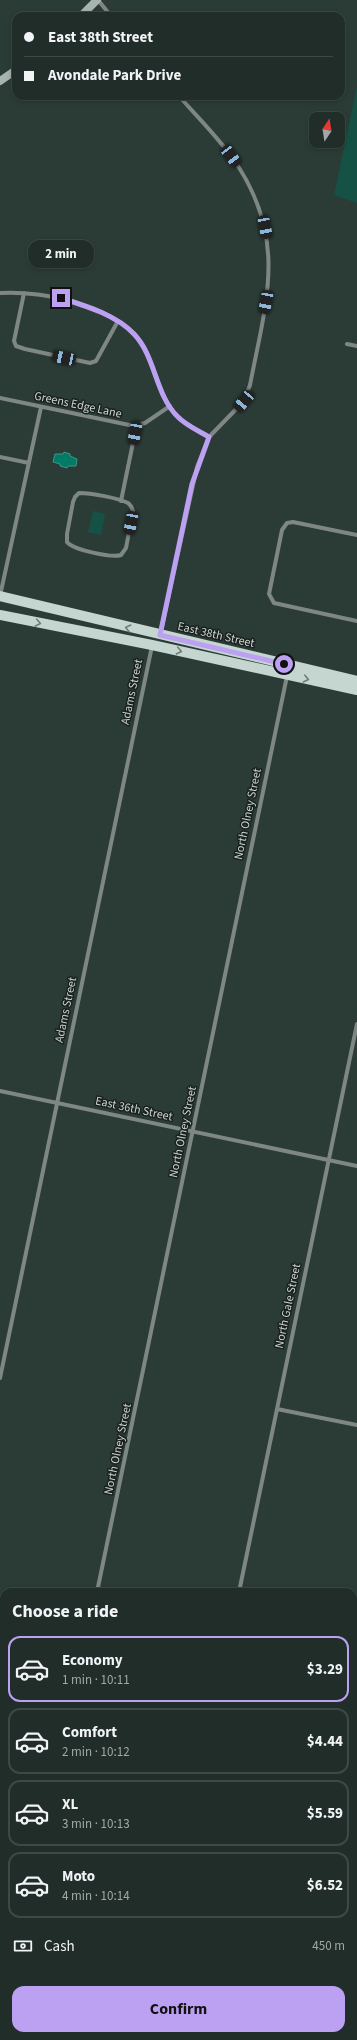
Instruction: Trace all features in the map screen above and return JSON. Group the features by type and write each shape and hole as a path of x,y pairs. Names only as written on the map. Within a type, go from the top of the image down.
{"main road":[{"name":"East 38th Street","path":"0,597 357,681"},
{"name":"East 38th Street","path":"0,615 152,645 357,690"}],"street":[{"path":"85,12 97,0 108,12"},
{"path":"0,81 12,73"},
{"path":"160,635 192,484 209,437 244,401 250,385 268,291 270,265 267,238 260,209 249,185 238,165 182,100"},
{"path":"0,293 24,293 61,298 106,315 118,322 135,335 145,349 164,396 178,417 209,437"},
{"path":"24,293 14,341 16,346 25,349 90,363 96,361 118,322"},
{"path":"347,344 357,346"},
{"name":"Greens Edge Lane","path":"0,398 134,426 145,423 170,406"},
{"path":"0,597 41,407"},
{"path":"121,501 135,433 134,426"},
{"path":"0,457 29,463"},
{"path":"84,493 121,501 129,504 133,511 126,548 121,555 112,556 70,545 67,542 73,502 77,495 84,493"},
{"path":"357,535 293,522 287,523 282,530 269,594 274,603 357,620"},
{"name":"Adams Street","path":"0,1378 152,645"},
{"name":"North Olney Street","path":"98,1588 288,675"},
{"name":"North Gale Street","path":"240,1588 357,1024"},
{"name":"East 36th Street","path":"0,1091 357,1166"},
{"path":"277,1409 357,1425"}],"shaded area":[{"path":"357,86 357,203 334,195"},
{"path":"64,452 77,459 76,466 68,466 67,468 53,462 55,454 63,454"},
{"path":"93,511 105,514 101,535 88,532"}],"route":[{"path":"61,298 115,319 130,330 145,349 164,396 173,411 186,423 209,437 196,467 160,635 284,664"}]}
